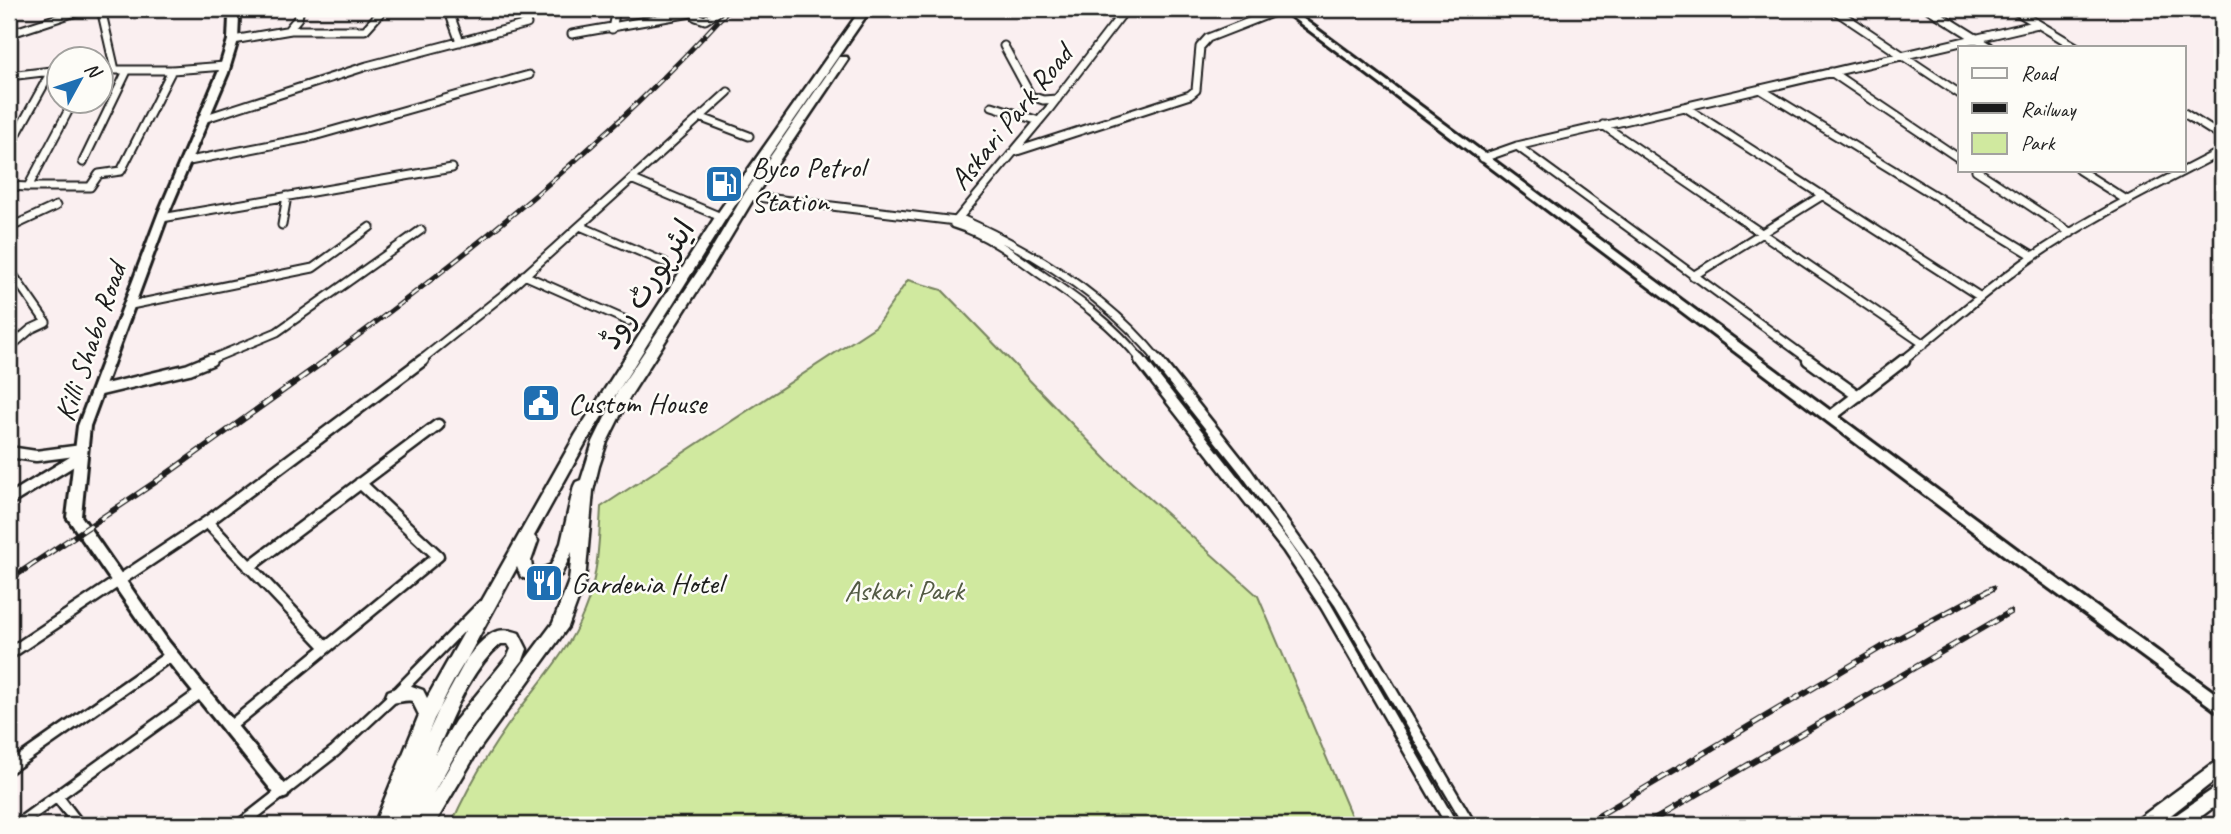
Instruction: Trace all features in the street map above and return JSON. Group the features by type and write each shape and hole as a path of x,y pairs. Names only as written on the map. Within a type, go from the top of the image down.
{"main road":[{"name":"ایئرپورٹ روڈ","path":"383,825 427,715 595,415 721,217 866,9"},
{"name":"ایئرپورٹ روڈ","path":"424,825 472,745 560,627 577,581 590,474 600,442 623,395 708,265 749,196 877,9"},
{"path":"539,512 523,561 526,572 539,577 550,574 561,564 569,543 580,487 590,474"},
{"path":"395,825 443,724 479,658 494,640 505,636 513,638 519,649 515,660 461,727 430,780 411,825"},
{"path":"394,696 406,692 418,695 427,715"},
{"path":"2144,825 2222,765"},
{"path":"2176,825 2222,791"}],"street":[{"path":"9,34 85,9"},
{"path":"101,9 109,46"},
{"name":"Killi Shabo Road","path":"232,9 233,40 225,65 162,218 84,426 75,517 171,655 282,792"},
{"path":"288,30 298,18 300,9"},
{"path":"233,40 288,30 365,30 384,9"},
{"path":"448,9 460,42"},
{"path":"203,120 367,66 527,24 522,9"},
{"path":"612,29 616,9"},
{"path":"572,34 612,29 697,10 696,17 705,20 723,9"},
{"name":"Askari Park Road","path":"749,196 956,221 1057,99 1126,9"},
{"path":"1014,152 1189,94 1196,90 1200,47 1208,38 1283,9 2222,706"},
{"path":"1833,9 1958,93"},
{"path":"1930,9 1988,46"},
{"path":"2013,9 2074,46"},
{"path":"1483,158 1517,146 1603,125 2038,24"},
{"path":"1004,46 1031,96 1043,100 1057,99"},
{"path":"116,70 172,70 225,65"},
{"path":"9,186 90,187 99,174 121,171 172,70"},
{"path":"9,76 46,71"},
{"path":"83,162 127,71"},
{"path":"1831,72 1958,158"},
{"path":"184,162 307,138 529,75"},
{"path":"9,148 46,87"},
{"path":"1760,89 2034,256"},
{"path":"9,654 207,522 376,397 503,295 728,92"},
{"path":"992,106 1039,121"},
{"path":"1685,107 1979,296"},
{"path":"2186,114 2222,136"},
{"path":"28,187 66,116"},
{"path":"702,118 749,136"},
{"path":"1603,125 1924,344"},
{"path":"1517,146 1858,396"},
{"path":"2186,169 2222,151"},
{"path":"162,218 452,168"},
{"path":"1979,172 2071,233"},
{"path":"2082,172 2128,201"},
{"path":"1830,417 1924,344 1979,296 2034,256 2179,172"},
{"path":"631,179 721,217"},
{"path":"1693,276 1823,195"},
{"path":"282,225 287,197"},
{"path":"9,228 56,206"},
{"path":"956,221 1004,248 1097,314 1129,345 1288,549 1326,606 1452,825"},
{"path":"956,221 1009,240 1092,297 1119,318 1148,348 1246,472 1339,602 1470,825"},
{"path":"580,226 664,262"},
{"path":"131,305 313,268 370,227"},
{"path":"97,391 189,369 278,332 421,230"},
{"path":"9,348 31,329 46,322 10,274"},
{"path":"524,275 628,321"},
{"path":"249,567 438,425"},
{"path":"9,452 20,456 48,457 81,453"},
{"path":"9,500 81,453"},
{"path":"228,728 438,556 360,483"},
{"path":"207,522 326,648"},
{"path":"240,825 335,751 394,696 492,596"},
{"path":"9,768 171,655"},
{"path":"17,825 200,692"},
{"path":"57,796 79,825"}],"green space":[{"name":"Askari Park","path":"908,280 942,290 1109,462 1258,596 1355,825 451,825 490,751 555,663 578,626 595,574 601,507 876,326"}],"railway":[{"path":"324,361 431,280 536,195 635,105 729,9"},
{"path":"9,580 154,483 326,360"},
{"path":"1583,825 1882,647 1993,588"},
{"path":"1645,825 2010,612"}],"place":[{"name":"Byco Petrol Station","path":"724,184"},
{"name":"Custom House","path":"541,403"},
{"name":"Gardenia Hotel","path":"544,583"}]}
